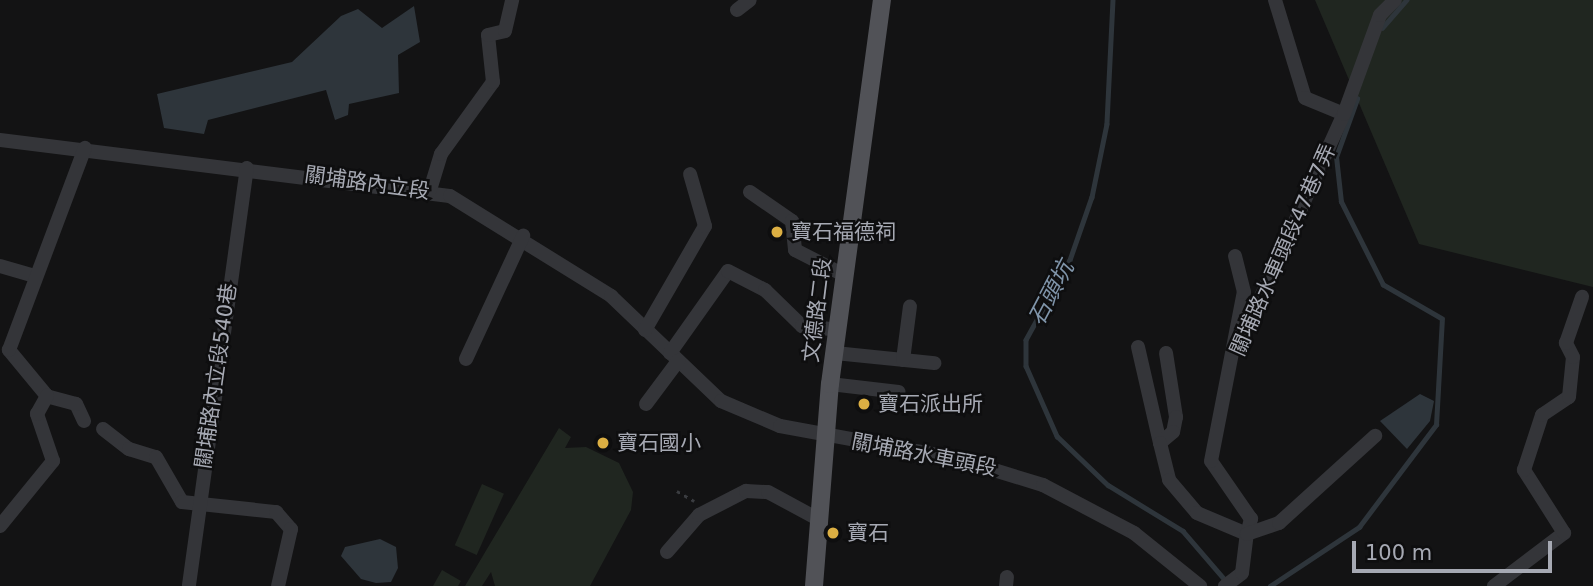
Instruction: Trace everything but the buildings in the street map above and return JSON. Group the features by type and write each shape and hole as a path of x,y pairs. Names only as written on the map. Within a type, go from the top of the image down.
{"main road":[{"name":"文德路二段","path":"814,586 830,384 882,0"}],"street":[{"path":"430,190 441,154 493,82 488,35 505,30 512,0"},
{"path":"737,10 750,0"},
{"path":"1275,0 1306,98 1344,114"},
{"name":"關埔路水車頭段47巷7弄","path":"1223,387 1344,114 1380,15 1395,0"},
{"name":"關埔路內立段","path":"0,140 430,190 485,212 611,296 720,401 825,437"},
{"path":"84,421 76,404 47,396 9,350 85,148"},
{"name":"關埔路內立段540巷","path":"189,585 201,502 209,405 247,168"},
{"path":"645,330 705,226 690,174"},
{"path":"750,192 792,221 795,250 844,275"},
{"path":"466,359 523,236"},
{"path":"1225,586 1242,573 1251,519 1211,461 1223,387 1244,292 1236,256"},
{"path":"0,266 36,276"},
{"path":"646,404 728,271 765,290 802,326 838,330"},
{"path":"1494,586 1564,533 1524,470 1542,415 1569,397 1573,358 1566,343 1582,297"},
{"path":"903,360 910,306"},
{"path":"1138,346 1160,443 1178,496 1197,513 1247,534 1279,523 1375,436"},
{"path":"835,353 934,363"},
{"path":"1160,443 1173,432 1176,417 1166,353"},
{"path":"830,384 899,393"},
{"path":"0,526 53,460 37,414 47,396"},
{"path":"103,429 129,449 156,457 182,502 276,512 291,529 278,586"},
{"name":"關埔路水車頭段","path":"825,437 955,457 1043,485 1134,533 1200,586"},
{"path":"667,552 699,515 746,491 768,492 818,519"}],"shaded area":[{"path":"1315,0 1593,0 1593,287 1419,244"},
{"path":"414,6 420,42 398,55 399,93 349,104 348,115 335,120 326,90 208,120 204,134 164,128 157,94 292,62 341,16 358,9 382,28"},
{"path":"1420,394 1434,401 1430,421 1407,449 1380,421"},
{"path":"559,428 571,437 565,448 586,447 619,463 633,492 631,510 590,586 495,586 491,572 482,586 465,586"},
{"path":"482,484 504,494 477,555 455,545"},
{"path":"380,539 396,547 398,568 391,582 376,583 361,579 341,556 345,547"},
{"path":"442,570 461,581 458,586 433,586"}],"waterway":[{"name":"石頭坑","path":"1113,0 1107,124 1092,197 1070,260 1026,340 1026,366 1057,436 1108,485 1183,531 1227,582"},
{"path":"1382,28 1406,0"},
{"path":"1270,586 1359,527 1436,425 1442,319 1383,285 1341,202 1336,157 1357,99"}],"place":[{"name":"寶石福德祠","path":"777,232"},
{"name":"寶石派出所","path":"864,404"},
{"name":"寶石國小","path":"603,443"},
{"name":"寶石","path":"833,533"}]}
